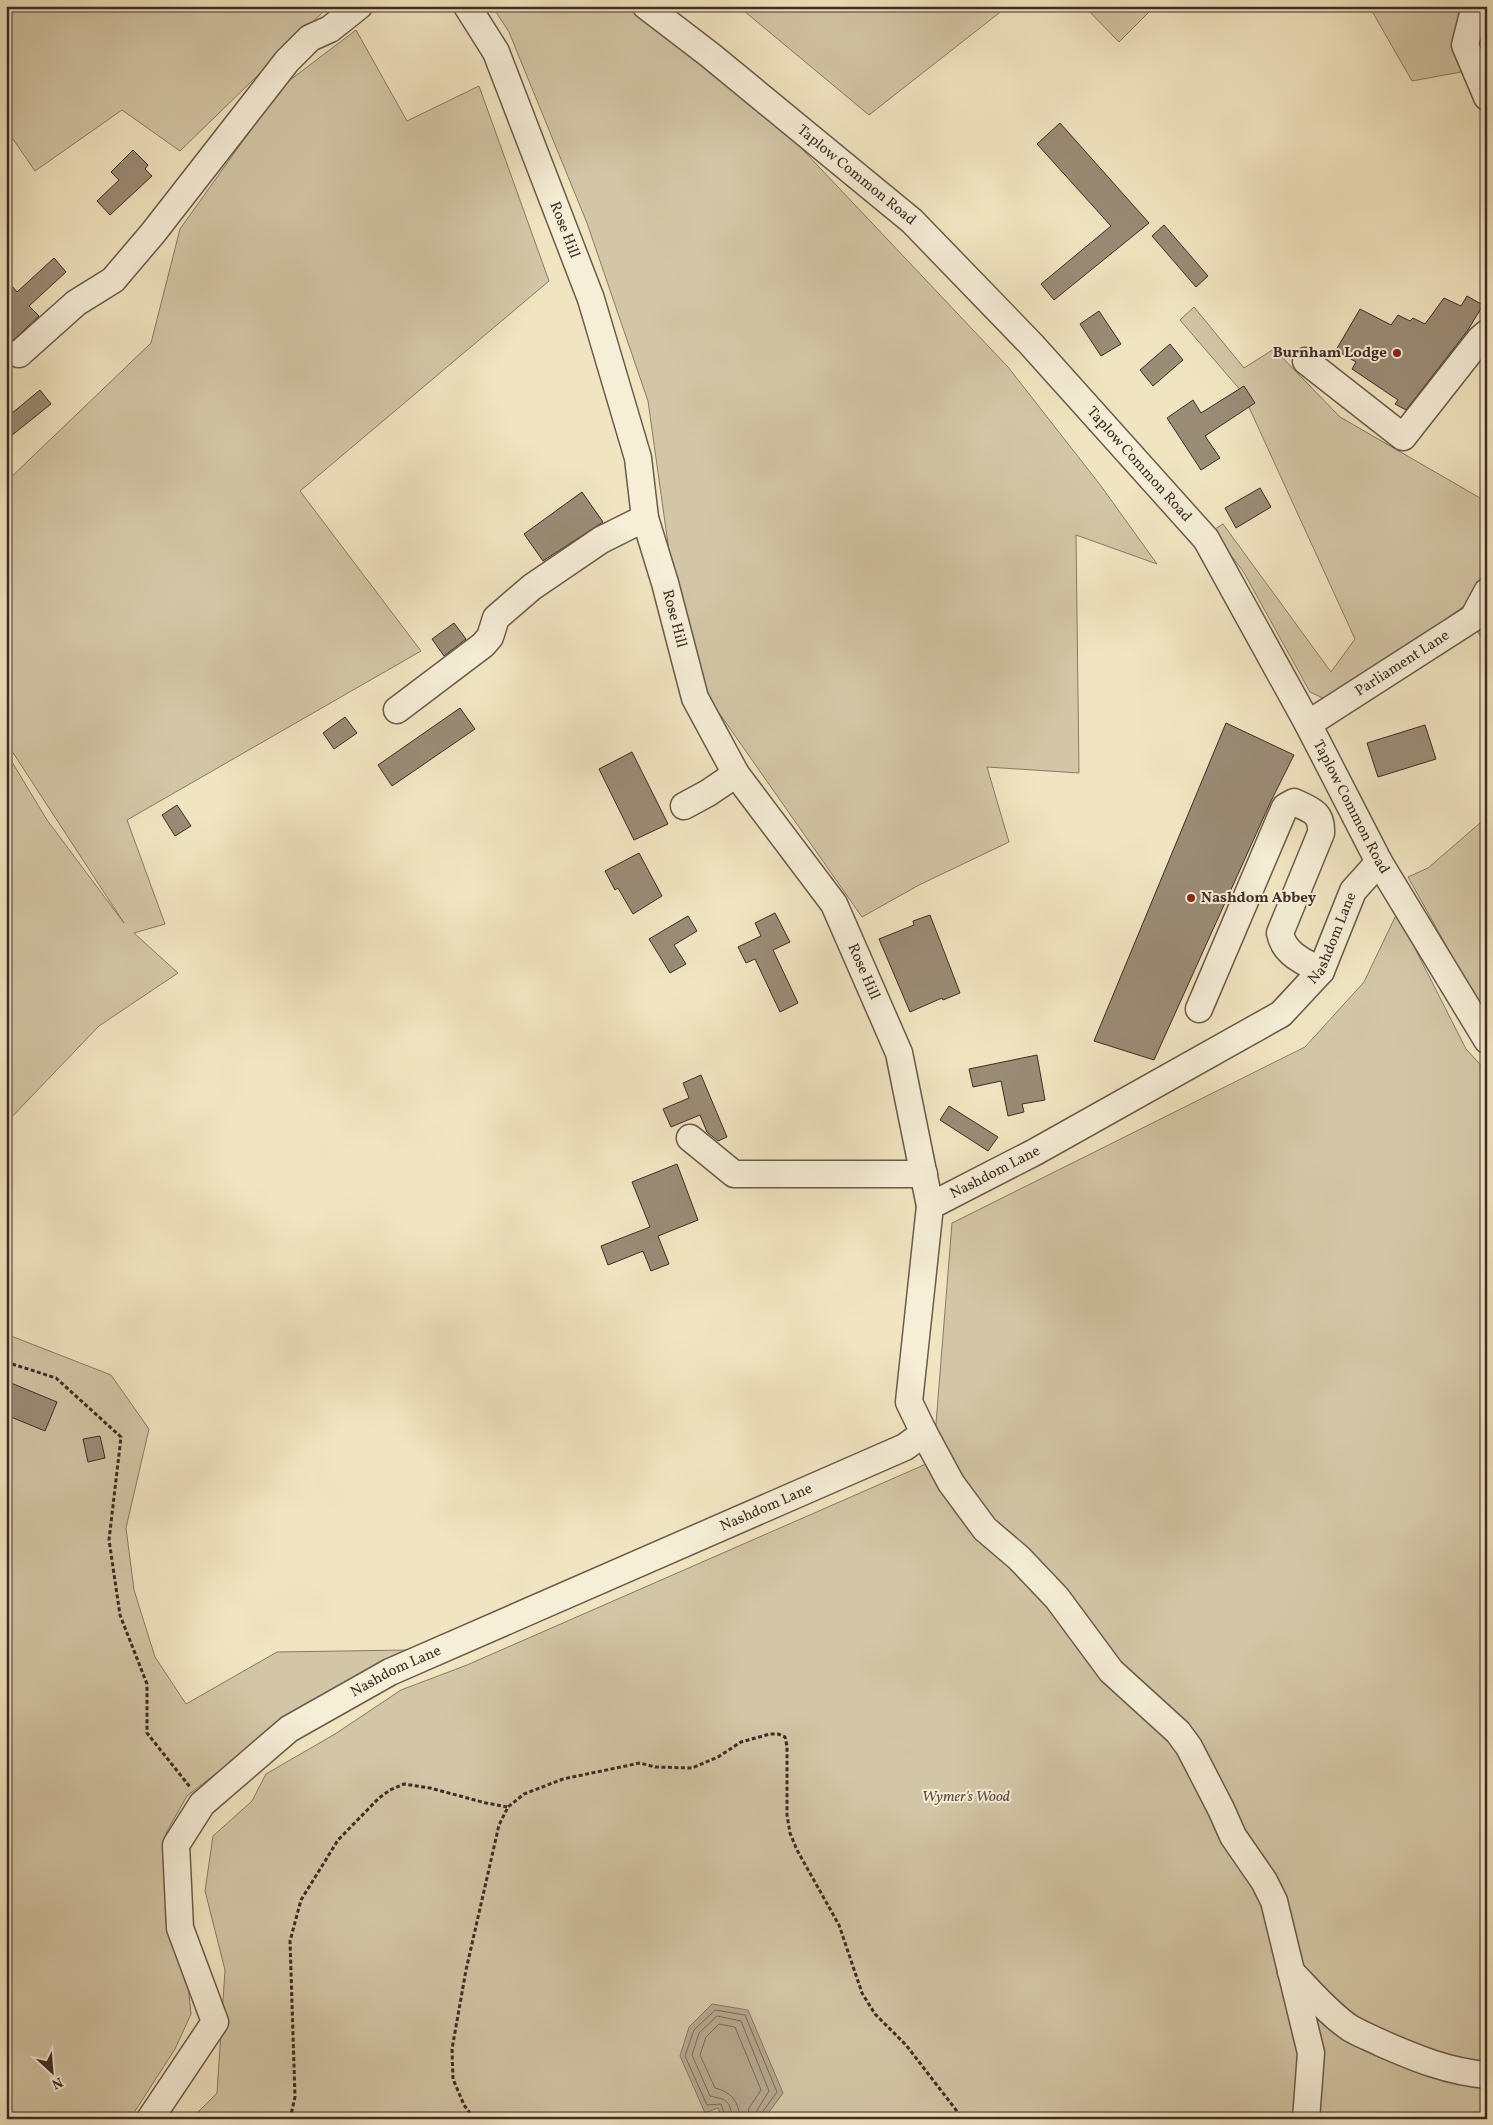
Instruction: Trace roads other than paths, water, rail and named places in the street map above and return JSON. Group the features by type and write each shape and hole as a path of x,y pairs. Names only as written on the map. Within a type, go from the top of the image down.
{"street":[{"path":"19,354 76,303 113,280 153,233 287,61 310,38 330,29 359,6"},
{"name":"Rose Hill","path":"467,6 496,52 591,299 638,458 645,518 665,583 695,698 736,774 834,904 899,1053 930,1206"},
{"name":"Taplow Common Road","path":"646,6 912,221 1031,344 1206,539 1308,724 1379,862 1487,1040"},
{"path":"1475,6 1465,44 1475,73 1487,97"},
{"path":"1306,361 1403,438 1480,339 1487,333"},
{"path":"397,710 483,644 490,637 496,618 525,592 601,540 645,518"},
{"name":"Parliament Lane","path":"1308,724 1473,618 1487,592"},
{"path":"684,806 708,793 736,774"},
{"path":"1199,1009 1282,813 1285,807 1294,802 1314,811 1321,821 1321,832 1280,933 1282,943 1287,950 1321,971"},
{"name":"Nashdom Lane","path":"930,1206 1035,1152 1281,1014 1321,971 1353,891 1379,862"},
{"path":"690,1138 734,1174 924,1174"},
{"path":"930,1206 910,1402 924,1433 951,1483 985,1529 1019,1558 1057,1598 1110,1671 1178,1732 1189,1747 1222,1809 1232,1836 1264,1881 1274,1902 1311,2053 1306,2119"},
{"name":"Nashdom Lane","path":"150,2119 215,2022 180,1928 176,1845 202,1804 289,1729 390,1672 905,1447 924,1433"},
{"path":"1291,1972 1338,2018 1365,2036 1402,2053 1435,2064 1464,2073 1487,2075"}],"water":[{"path":"712,2004 748,2010 783,2093 764,2119 722,2119 718,2108 705,2113 680,2056 689,2027"}],"place":[{"name":"Burnham Lodge","path":"1397,353"},
{"name":"Nashdom Abbey","path":"1191,898"}],"park label":[{"name":"Wymer's Wood","path":"966,1797"}]}
